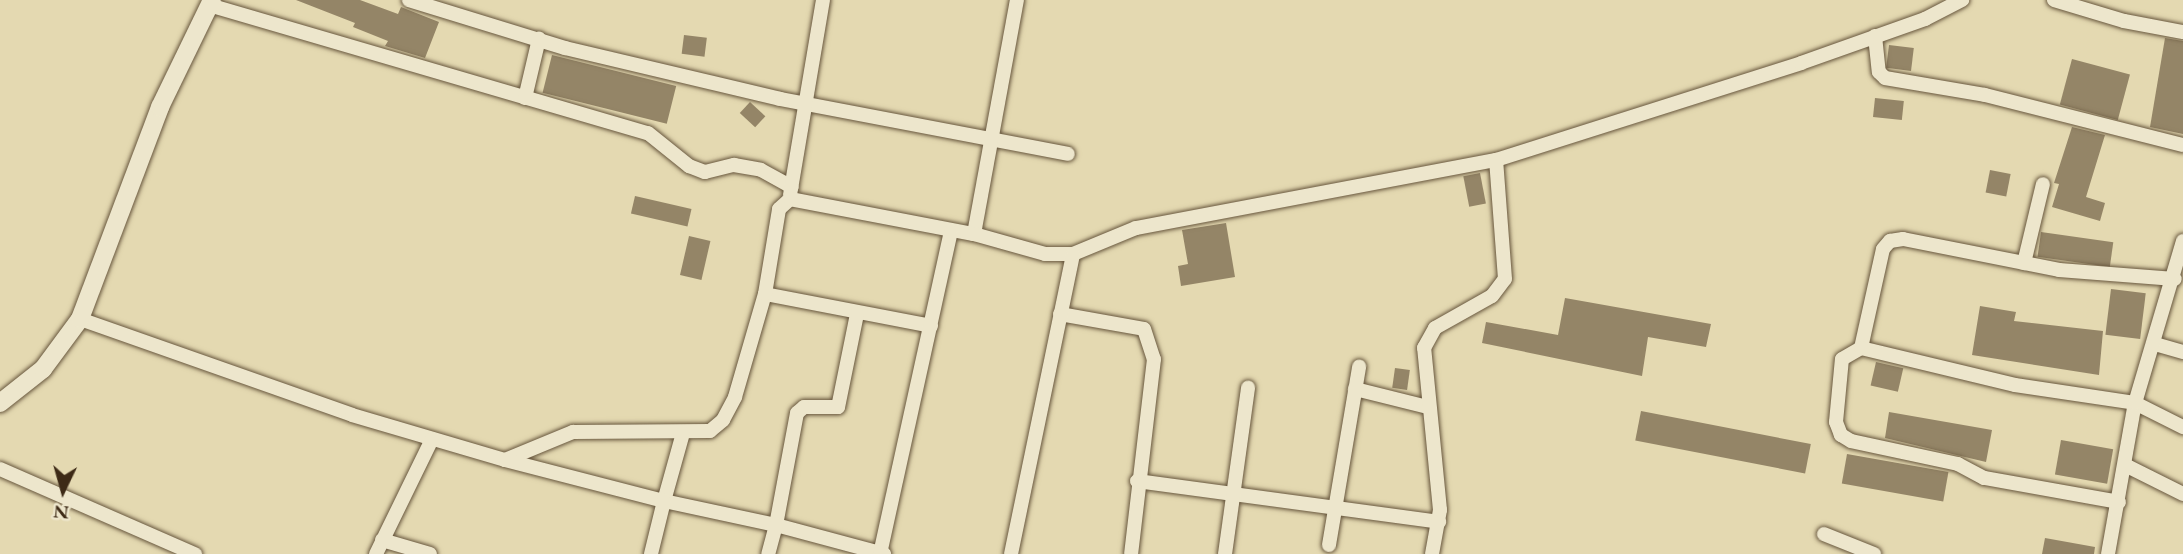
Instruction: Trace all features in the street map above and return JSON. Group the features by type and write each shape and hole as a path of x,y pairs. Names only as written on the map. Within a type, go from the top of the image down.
{"street":[{"path":"409,0 539,39 806,104 990,136 1068,153"},
{"path":"505,460 573,432 710,431 723,420 735,397 765,294 779,209 791,193 823,0"},
{"path":"974,234 1017,0"},
{"path":"1925,19 1929,0"},
{"path":"0,402 43,369 80,319 160,107 211,3 648,133 689,166 705,172 734,164 761,170 791,193 951,232 974,234 1045,254 1073,254 1136,228 1496,160 1925,19 1962,0"},
{"path":"2053,0 2124,21 2183,32"},
{"path":"1875,36 1879,72 1885,78 1985,95 2183,145"},
{"path":"525,98 539,39"},
{"path":"1432,554 1439,522 1428,407 1426,340 1435,328 1492,296 1505,279 1496,160"},
{"path":"2024,263 2043,184"},
{"path":"80,319 352,415 432,439 664,501 776,525 881,554 951,232"},
{"path":"1861,348 1882,249 1890,241 2118,278 2175,279"},
{"path":"2108,554 2136,403 2175,279 2183,241"},
{"path":"1011,554 1073,254"},
{"path":"765,294 857,314 931,326"},
{"path":"768,554 797,413 804,407 838,407 857,314"},
{"path":"1060,314 1144,329 1154,359 1137,481 1131,554"},
{"path":"2155,344 2183,352"},
{"path":"2119,502 1984,478 1958,464 1841,435 1836,405 1842,359 1861,348 2015,386 2136,403 2183,427"},
{"path":"1329,545 1359,367"},
{"path":"1225,554 1248,388"},
{"path":"1355,389 1428,407"},
{"path":"651,554 682,433"},
{"path":"430,554 379,547 432,439"},
{"path":"2125,466 2183,494"},
{"path":"0,469 195,554"},
{"path":"1137,481 1439,522"},
{"path":"1824,534 1867,553"}],"building":[{"path":"296,0 360,0 398,14 401,7 439,22 425,58 385,46 388,41 353,27 355,23"},
{"path":"684,35 707,38 705,57 682,54"},
{"path":"2165,38 2183,41 2183,134 2150,127"},
{"path":"1889,45 1914,48 1911,71 1886,68"},
{"path":"552,55 676,86 667,124 543,93"},
{"path":"2072,59 2130,75 2118,120 2060,104"},
{"path":"1875,98 1904,101 1902,120 1873,117"},
{"path":"750,102 765,116 755,127 740,113"},
{"path":"2072,127 2105,135 2086,197 2105,203 2100,221 2052,207 2059,184 2054,183"},
{"path":"1990,170 2011,174 2006,197 1986,193"},
{"path":"1480,173 1486,203 1469,207 1463,176"},
{"path":"635,196 692,209 687,227 631,214"},
{"path":"1226,223 1235,277 1181,286 1178,266 1188,264 1182,230"},
{"path":"2041,232 2113,242 2110,267 2038,257"},
{"path":"689,236 710,241 701,280 680,275"},
{"path":"2111,289 2146,293 2140,339 2105,335"},
{"path":"1565,298 1711,324 1706,347 1648,337 1642,376 1482,343 1486,322 1558,335"},
{"path":"1980,306 2016,312 2014,321 2103,331 2099,375 1972,355"},
{"path":"1876,362 1903,368 1898,392 1871,385"},
{"path":"1395,368 1410,370 1407,390 1392,388"},
{"path":"1641,411 1811,444 1805,473 1635,440"},
{"path":"1889,412 1992,430 1986,462 1885,438"},
{"path":"2061,440 2113,449 2107,484 2055,474"},
{"path":"1847,454 1948,472 1943,501 1842,484"},
{"path":"2045,538 2095,547 2094,554 2042,554"}]}
